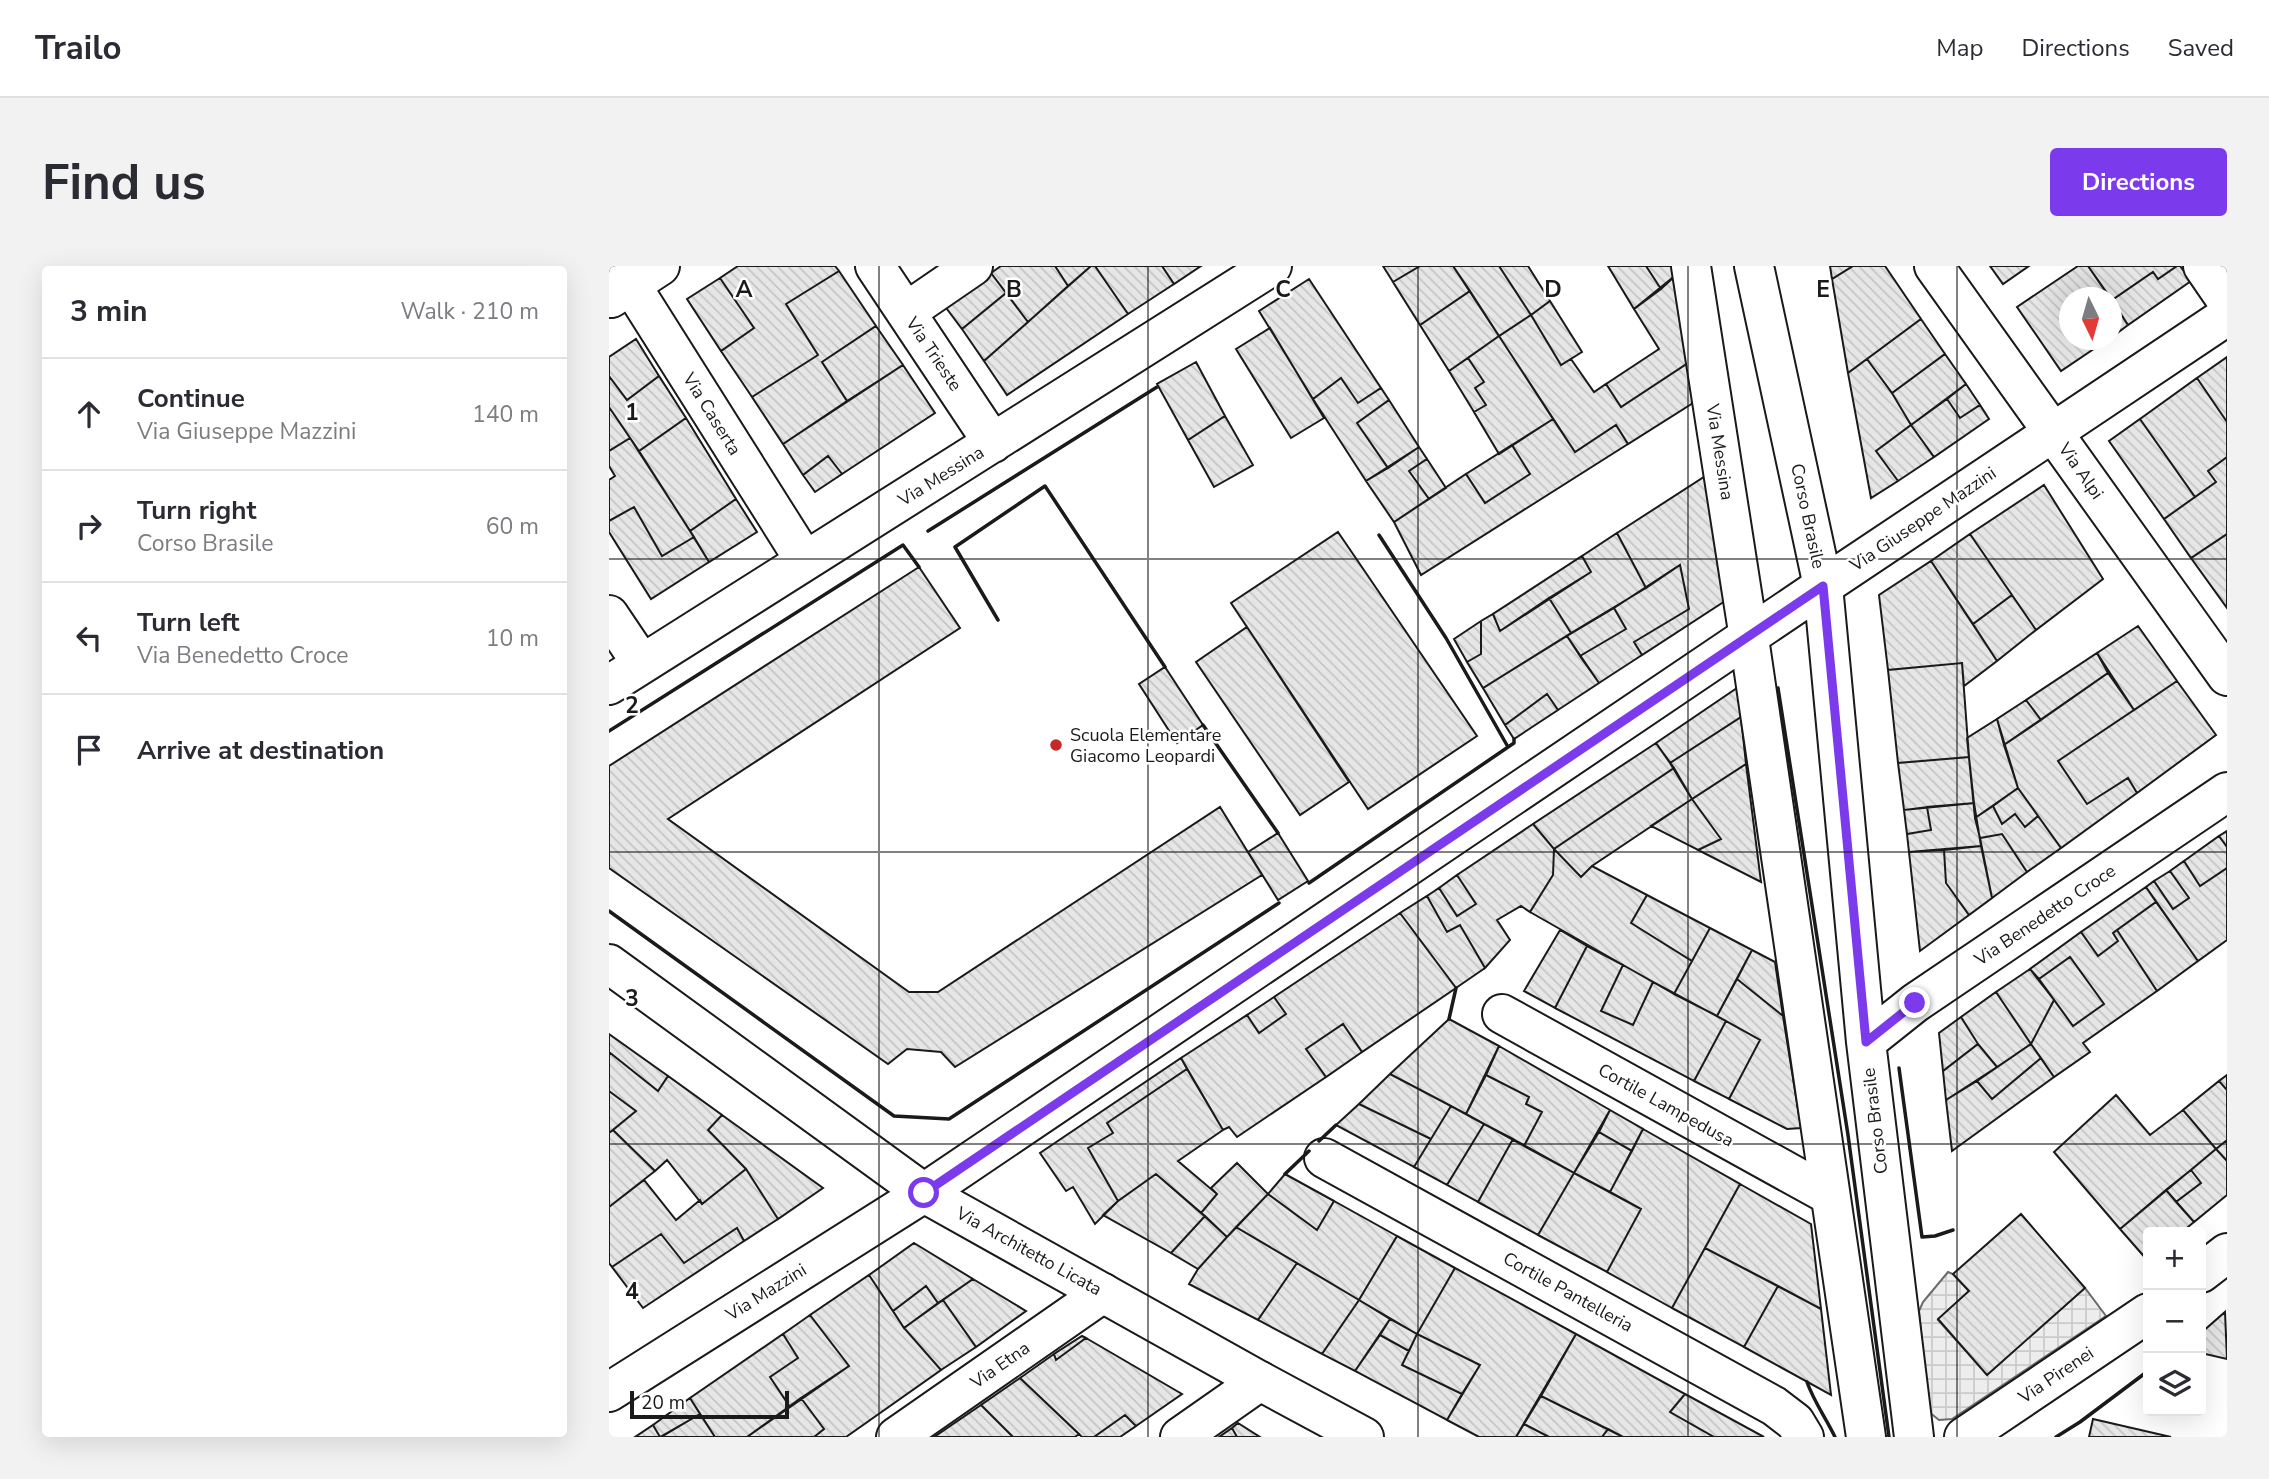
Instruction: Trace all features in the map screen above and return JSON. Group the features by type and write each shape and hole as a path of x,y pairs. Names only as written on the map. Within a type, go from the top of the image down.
{"street":[{"name":"Via Trieste","path":"875,266 993,443"},
{"path":"906,312 973,266"},
{"name":"Via Messina","path":"609,685 1272,266"},
{"name":"Via Messina","path":"1691,266 1749,638"},
{"name":"Corso Brasile","path":"1754,266 1823,586 1866,1042 1913,1437"},
{"name":"Via Alpi","path":"1934,266 2227,676"},
{"path":"2203,266 2227,301"},
{"name":"Via Caserta","path":"629,279 805,561"},
{"name":"Via Giuseppe Mazzini","path":"924,1193 2227,316"},
{"path":"609,615 642,664"},
{"path":"1749,638 1866,1437"},
{"name":"Via Benedetto Croce","path":"1866,1042 1915,1003 2227,792"},
{"name":"Via Architetto Licata","path":"609,964 924,1193 1364,1437"},
{"name":"Cortile Lampedusa","path":"1502,1014 1829,1195"},
{"name":"Cortile Pantelleria","path":"1324,1157 1774,1406 1795,1422 1804,1437"},
{"name":"Via Mazzini","path":"609,1392 924,1193"},
{"path":"2206,1269 2227,1253"},
{"name":"Via Etna","path":"896,1437 1103,1293"},
{"name":"Via Pirenei","path":"1964,1437 2143,1316"},
{"path":"1180,1437 1260,1381"}],"shaded area":[{"path":"1948,1272 1969,1291 1938,1320 1987,1374 2085,1288 2106,1316 1952,1419 1939,1420 1929,1412 1919,1311 1923,1302"}],"building":[{"path":"738,266 835,266 839,271 786,304 818,355 752,397 721,351 754,328 720,278"},
{"path":"1001,266 1055,266 1068,286 1028,322 991,273"},
{"path":"1055,266 1091,266 1068,286"},
{"path":"1091,266 1095,266 1128,314 1007,395 984,361"},
{"path":"1095,266 1162,266 1174,284 1128,314"},
{"path":"1162,266 1201,266 1174,284"},
{"path":"1383,266 1420,266 1393,282"},
{"path":"1420,266 1453,266 1470,291 1420,325 1393,282"},
{"path":"1453,266 1499,266 1531,315 1499,336"},
{"path":"1499,266 1528,266 1550,301 1531,315"},
{"path":"1608,266 1646,266 1661,289 1634,309"},
{"path":"1646,266 1675,266 1676,275 1661,289"},
{"path":"1830,266 1853,266 1832,279"},
{"path":"1853,266 1885,266 1921,319 1848,373 1832,279"},
{"path":"1990,266 2029,266 2003,284"},
{"path":"2078,266 2088,266 2102,287 2059,287 2059,350 2092,350 2061,371 2017,307"},
{"path":"2088,266 2177,266 2158,279 2153,272 2122,293 2122,287 2103,287"},
{"path":"2180,266 2191,281 2128,325 2122,316 2122,293 2153,272 2158,279"},
{"path":"839,271 876,326 822,362 847,401 783,444 752,397 818,355 786,304"},
{"path":"991,273 1006,293 962,329 944,305"},
{"path":"1676,275 1688,363 1621,407 1606,384 1659,349 1634,309"},
{"path":"720,278 754,328 721,351 687,299"},
{"path":"1309,279 1381,388 1358,403 1341,378 1313,399 1259,311"},
{"path":"1470,291 1499,336 1449,371 1420,325"},
{"path":"1006,293 1028,322 984,361 962,329"},
{"path":"1550,301 1582,352 1561,365 1531,315"},
{"path":"1531,315 1561,365 1571,359 1594,392 1606,384 1621,407 1688,363 1693,403 1628,444 1616,425 1575,452 1499,336"},
{"path":"2122,316 2128,325 2122,330"},
{"path":"1921,319 1945,354 1892,393 1867,359"},
{"path":"876,326 903,365 847,401 822,362"},
{"path":"1270,328 1324,418 1291,438 1236,349"},
{"path":"1499,336 1553,419 1499,454 1474,412 1486,405 1475,388 1484,382 1468,358"},
{"path":"636,339 659,376 627,400 609,376 609,357"},
{"path":"1945,354 1966,384 1911,425 1892,393"},
{"path":"2227,357 2227,422 2197,378"},
{"path":"1468,358 1484,382 1475,388 1486,405 1474,412 1449,371"},
{"path":"1867,359 1911,425 1876,451 1898,481 1871,498 1848,373"},
{"path":"1196,362 1225,416 1188,440 1157,384"},
{"path":"903,365 935,413 842,474 828,456 803,475 783,444"},
{"path":"609,376 627,400 659,376 686,418 639,451 609,407"},
{"path":"1341,378 1358,403 1381,388 1389,400 1357,423 1388,468 1366,481 1313,399"},
{"path":"2197,378 2227,422 2227,457 2208,471 2216,482 2195,497 2140,419"},
{"path":"1966,384 1980,405 1960,418 1947,399"},
{"path":"1947,399 1960,418 1980,405 1989,419 1934,457 1911,425"},
{"path":"1389,400 1419,447 1388,468 1357,423"},
{"path":"609,407 630,438 609,451"},
{"path":"1225,416 1253,465 1214,487 1188,440"},
{"path":"686,418 736,499 690,531 639,451"},
{"path":"1553,419 1575,452 1616,425 1628,444 1421,575 1394,522 1466,474 1485,503 1530,474 1512,445"},
{"path":"2140,419 2195,497 2164,519 2109,441"},
{"path":"1911,425 1934,457 1898,481 1876,451"},
{"path":"630,438 694,537 662,556 634,507 609,521 609,480 615,476 609,466 609,451"},
{"path":"1512,445 1530,474 1485,503 1466,474"},
{"path":"1419,447 1427,459 1409,471 1429,499 1394,522 1366,481"},
{"path":"828,456 842,474 815,492 803,475"},
{"path":"2227,457 2227,534 2191,558 2164,519 2216,482 2208,471"},
{"path":"1427,459 1446,488 1429,499 1409,471"},
{"path":"1707,475 1725,601 1642,655 1634,642 1689,609 1680,565 1646,588 1617,533"},
{"path":"2044,485 2103,579 2036,630 1970,534"},
{"path":"736,499 757,532 709,562 690,531"},
{"path":"634,507 662,556 694,537 709,562 651,599 609,532 609,521"},
{"path":"1338,532 1477,736 1368,809 1231,603"},
{"path":"1617,533 1646,588 1571,633 1549,598 1591,572 1582,556"},
{"path":"1970,534 2012,595 1973,624 1931,561"},
{"path":"2227,534 2227,608 2191,558"},
{"path":"1582,556 1591,572 1500,631 1493,614"},
{"path":"1931,561 1997,661 1964,686 1962,663 1888,670 1879,595"},
{"path":"1680,565 1689,609 1634,642 1642,655 1599,683 1580,656 1626,629 1614,608"},
{"path":"919,567 960,628 668,819 909,992 938,992 1220,807 1262,875 955,1067 941,1052 907,1049 888,1064 609,868 609,766"},
{"path":"2012,595 2036,630 1997,661 1973,624"},
{"path":"1549,598 1571,633 1483,688 1467,662 1481,654 1481,621 1493,614 1500,631"},
{"path":"1614,608 1626,629 1580,656 1567,636"},
{"path":"1481,621 1481,654 1467,662 1454,639"},
{"path":"2138,626 2177,681 2134,710 2097,653"},
{"path":"1247,627 1349,782 1300,815 1196,662"},
{"path":"1567,636 1599,683 1558,710 1547,694 1505,725 1483,688"},
{"path":"2097,653 2108,673 2041,720 2026,700"},
{"path":"1962,663 1969,757 1898,763 1888,670"},
{"path":"1165,667 1203,725 1177,743 1139,684"},
{"path":"2108,673 2134,710 2058,761 2087,804 2128,778 2137,793 2061,848 2018,788 2004,745"},
{"path":"2177,681 2216,735 2137,793 2128,778 2087,804 2058,761"},
{"path":"1737,688 1741,717 1670,763 1656,743"},
{"path":"1547,694 1558,710 1514,739 1505,725"},
{"path":"2026,700 2041,720 2004,745 1997,719"},
{"path":"1741,717 1746,764 1692,799 1670,763"},
{"path":"1997,719 2018,788 1975,818 1967,738"},
{"path":"1656,743 1674,768 1554,849 1533,824"},
{"path":"1969,757 1974,803 1904,810 1898,763"},
{"path":"1746,764 1761,882 1698,850 1721,839 1692,799"},
{"path":"1674,768 1692,799 1592,866 1581,877 1554,849"},
{"path":"2018,788 2038,816 2025,827 2015,814 2002,824 1993,806"},
{"path":"1692,799 1721,839 1698,850 1651,826"},
{"path":"1974,803 1981,846 1909,852 1907,834 1931,830 1927,807"},
{"path":"1993,806 2002,824 2015,814 2025,827 2038,816 2061,848 2027,872 2002,834 1980,838 1975,818"},
{"path":"1927,807 1931,830 1907,834 1904,810"},
{"path":"1533,824 1554,849 1553,875 1530,912 1521,906 1497,920 1510,940 1485,968 1460,925 1447,932 1427,896 1439,888 1457,916 1476,904 1457,875"},
{"path":"2227,831 2227,847 2219,836"},
{"path":"1278,833 1308,881 1278,900 1248,852"},
{"path":"2002,834 2027,872 1992,898 1980,838"},
{"path":"2219,836 2227,847 2227,868 2200,886 2184,861"},
{"path":"1981,846 1992,898 1969,915 1946,883 1944,850"},
{"path":"1554,849 1581,877 1592,866 1647,895 1631,923 1692,961 1674,994 1530,912 1553,875"},
{"path":"1944,850 1946,883 1969,915 1920,951 1909,852"},
{"path":"2184,861 2200,886 2227,868 2227,940 2198,961 2146,887 2154,881 2173,909 2189,898 2170,871"},
{"path":"2170,871 2189,898 2173,909 2154,881"},
{"path":"1457,875 1476,904 1457,916 1439,888"},
{"path":"2146,887 2156,902 2113,933 2118,941 2098,956 2081,932"},
{"path":"1647,895 1710,928 1692,961 1631,923"},
{"path":"1427,896 1447,932 1460,925 1485,968 1456,988 1400,913"},
{"path":"2156,902 2198,961 2157,991 2117,930"},
{"path":"1400,913 1456,988 1362,1052 1343,1024 1306,1049 1326,1077 1237,1137 1229,1127 1223,1130 1181,1058 1247,1015 1259,1033 1286,1014 1274,997"},
{"path":"1710,928 1752,950 1717,1016 1674,994"},
{"path":"1560,930 1587,946 1555,1008 1524,991"},
{"path":"2117,930 2157,991 2083,1043 2090,1052 2054,1077 2031,1044 2054,1000 2073,1026 2104,1004 2070,957 2039,979 2030,969 2081,932 2098,956 2118,941 2113,933"},
{"path":"1587,946 1623,965 1601,1011 1633,1025 1653,982 1726,1021 1694,1081 1555,1008"},
{"path":"1752,950 1775,962 1783,1016 1737,979"},
{"path":"2070,957 2104,1004 2073,1026 2039,979"},
{"path":"1623,965 1653,982 1633,1025 1601,1011"},
{"path":"2030,969 2054,1000 2031,1044 1996,992"},
{"path":"1737,979 1783,1016 1801,1128 1787,1129 1729,1099 1760,1040 1717,1016"},
{"path":"1996,992 2031,1044 1997,1067 1961,1017"},
{"path":"1274,997 1286,1014 1259,1033 1247,1015"},
{"path":"1961,1017 1978,1044 1943,1071 1939,1033"},
{"path":"1449,1019 1499,1046 1466,1114 1390,1074"},
{"path":"1726,1021 1760,1040 1729,1099 1694,1081"},
{"path":"1343,1024 1362,1052 1326,1077 1306,1049"},
{"path":"609,1034 668,1076 658,1091 609,1052"},
{"path":"1978,1044 1997,1067 1946,1100 1943,1071"},
{"path":"2031,1044 2041,1058 1992,1099 1977,1081"},
{"path":"1499,1046 1610,1110 1574,1173 1524,1146 1542,1112 1526,1104 1529,1097 1486,1075"},
{"path":"609,1052 658,1091 668,1076 722,1115 708,1130 746,1169 702,1204 667,1160 655,1171 613,1130 636,1111 609,1091"},
{"path":"1181,1058 1187,1069 1107,1123 1113,1133 1088,1148 1118,1201 1095,1224 1073,1187 1066,1191 1040,1153"},
{"path":"2041,1058 2054,1077 1952,1151 1946,1100 1977,1081 1992,1099"},
{"path":"1187,1069 1223,1130 1178,1161 1217,1194 1201,1213 1156,1174 1118,1201 1088,1148 1113,1133 1107,1123"},
{"path":"1390,1074 1451,1106 1431,1139 1359,1104"},
{"path":"1486,1075 1529,1097 1526,1104 1542,1112 1524,1146 1466,1114"},
{"path":"2227,1075 2227,1090 2219,1081"},
{"path":"2219,1081 2227,1090 2227,1140 2216,1149 2183,1110"},
{"path":"609,1091 636,1111 609,1133"},
{"path":"2116,1095 2150,1135 2183,1110 2216,1149 2120,1229 2054,1152"},
{"path":"1359,1104 1431,1139 1414,1167 1336,1125"},
{"path":"1451,1106 1484,1124 1447,1185 1414,1167"},
{"path":"1610,1110 1643,1129 1632,1151 1599,1132"},
{"path":"722,1115 823,1188 778,1219 746,1169 708,1130"},
{"path":"1484,1124 1513,1139 1478,1202 1447,1185"},
{"path":"1643,1129 1740,1184 1672,1308 1607,1272 1641,1209 1610,1192"},
{"path":"613,1130 655,1171 609,1207 609,1133"},
{"path":"1599,1132 1632,1151 1610,1192 1574,1173"},
{"path":"1513,1139 1574,1173 1538,1235 1478,1202"},
{"path":"2227,1140 2227,1161 2216,1149"},
{"path":"2216,1149 2227,1161 2227,1195 2194,1222 2176,1202 2201,1183 2191,1170"},
{"path":"1237,1163 1268,1194 1227,1237 1201,1213 1217,1194 1211,1188"},
{"path":"746,1169 778,1219 744,1241 737,1228 684,1263 661,1234 612,1267 609,1263 609,1207 644,1180 676,1220 700,1200 702,1204"},
{"path":"2191,1170 2201,1183 2176,1202 2166,1190"},
{"path":"1574,1173 1641,1209 1607,1272 1538,1235"},
{"path":"1156,1174 1205,1216 1171,1253 1103,1215"},
{"path":"1285,1174 1334,1201 1317,1230 1268,1194"},
{"path":"1740,1184 1811,1224 1821,1309 1705,1248"},
{"path":"2166,1190 2194,1222 2188,1227 2143,1227 2143,1255 2120,1229"},
{"path":"1268,1194 1317,1230 1334,1201 1397,1236 1359,1300 1236,1227"},
{"path":"2021,1214 2085,1288 1987,1375 1938,1319 1969,1291 1953,1274"},
{"path":"1205,1216 1227,1237 1198,1269 1171,1253"},
{"path":"1236,1227 1297,1263 1258,1320 1189,1284 1198,1269"},
{"path":"737,1228 744,1241 643,1308 612,1267 661,1234 684,1263"},
{"path":"1397,1236 1455,1268 1417,1334 1359,1300"},
{"path":"914,1243 973,1279 938,1303 926,1286 893,1311 869,1275"},
{"path":"1705,1248 1778,1286 1744,1347 1672,1308"},
{"path":"1297,1263 1359,1300 1322,1354 1258,1320"},
{"path":"1455,1268 1576,1334 1516,1437 1479,1437 1447,1420 1480,1365 1417,1334"},
{"path":"869,1275 904,1328 941,1370 846,1437 814,1437 824,1429 801,1398 849,1366 810,1315"},
{"path":"973,1279 1026,1311 976,1347 943,1300"},
{"path":"926,1286 938,1303 904,1328 893,1311"},
{"path":"1778,1286 1821,1309 1831,1395 1744,1347"},
{"path":"943,1300 976,1347 941,1370 904,1328"},
{"path":"1359,1300 1390,1319 1355,1371 1322,1354"},
{"path":"2225,1312 2227,1359 2206,1354 2206,1329"},
{"path":"810,1315 849,1366 790,1407 770,1377 798,1358 783,1334"},
{"path":"1390,1319 1417,1334 1409,1351 1380,1335"},
{"path":"783,1334 798,1358 770,1377 790,1407 747,1437 715,1437 690,1398"},
{"path":"1417,1334 1480,1365 1462,1394 1402,1365"},
{"path":"1576,1334 1685,1394 1670,1412 1714,1437 1623,1437 1541,1396"},
{"path":"1380,1335 1409,1351 1402,1365 1462,1394 1447,1420 1355,1371"},
{"path":"1082,1336 1086,1338 1056,1360 1054,1354"},
{"path":"1086,1338 1182,1394 1136,1426 1125,1415 1094,1437 1082,1437 1020,1378 1054,1354 1056,1360"},
{"path":"1020,1378 1079,1434 1075,1437 1013,1437 981,1405"},
{"path":"1685,1394 1764,1437 1714,1437 1670,1412"},
{"path":"1541,1396 1608,1429 1602,1437 1549,1437 1524,1424"},
{"path":"690,1398 700,1414 660,1437 653,1425"},
{"path":"801,1398 824,1429 814,1437 747,1437"},
{"path":"981,1405 1013,1437 934,1437"},
{"path":"700,1414 715,1437 661,1437"},
{"path":"1125,1415 1136,1426 1120,1437 1094,1437"},
{"path":"2093,1419 2171,1437 2089,1437"},
{"path":"1238,1423 1260,1437 1237,1437 1232,1428"},
{"path":"1524,1424 1549,1437 1516,1437"},
{"path":"653,1425 660,1437 635,1437"},
{"path":"1232,1428 1237,1437 1219,1437"},
{"path":"1608,1429 1623,1437 1602,1437"}],"wall":[{"path":"928,531 1157,387"},
{"path":"998,620 955,547 1045,486 1165,667"},
{"path":"1379,535 1446,638 1508,747"},
{"path":"609,731 903,545 919,567"},
{"path":"1778,688 1848,1135 1889,1437"},
{"path":"1203,725 1278,833"},
{"path":"1309,883 1514,743 1514,739"},
{"path":"609,911 894,1116 949,1119 1279,903"},
{"path":"1449,1019 1456,988"},
{"path":"1899,1068 1922,1237 1953,1230"},
{"path":"1319,1141 1336,1125"},
{"path":"1285,1174 1309,1151"},
{"path":"2056,1437 2143,1375"},
{"path":"1807,1382 1835,1437"}],"place":[{"name":"Scuola Elementare Giacomo Leopardi","path":"1056,745"}],"route":[{"path":"924,1193 1823,586 1866,1042 1915,1003"}]}
